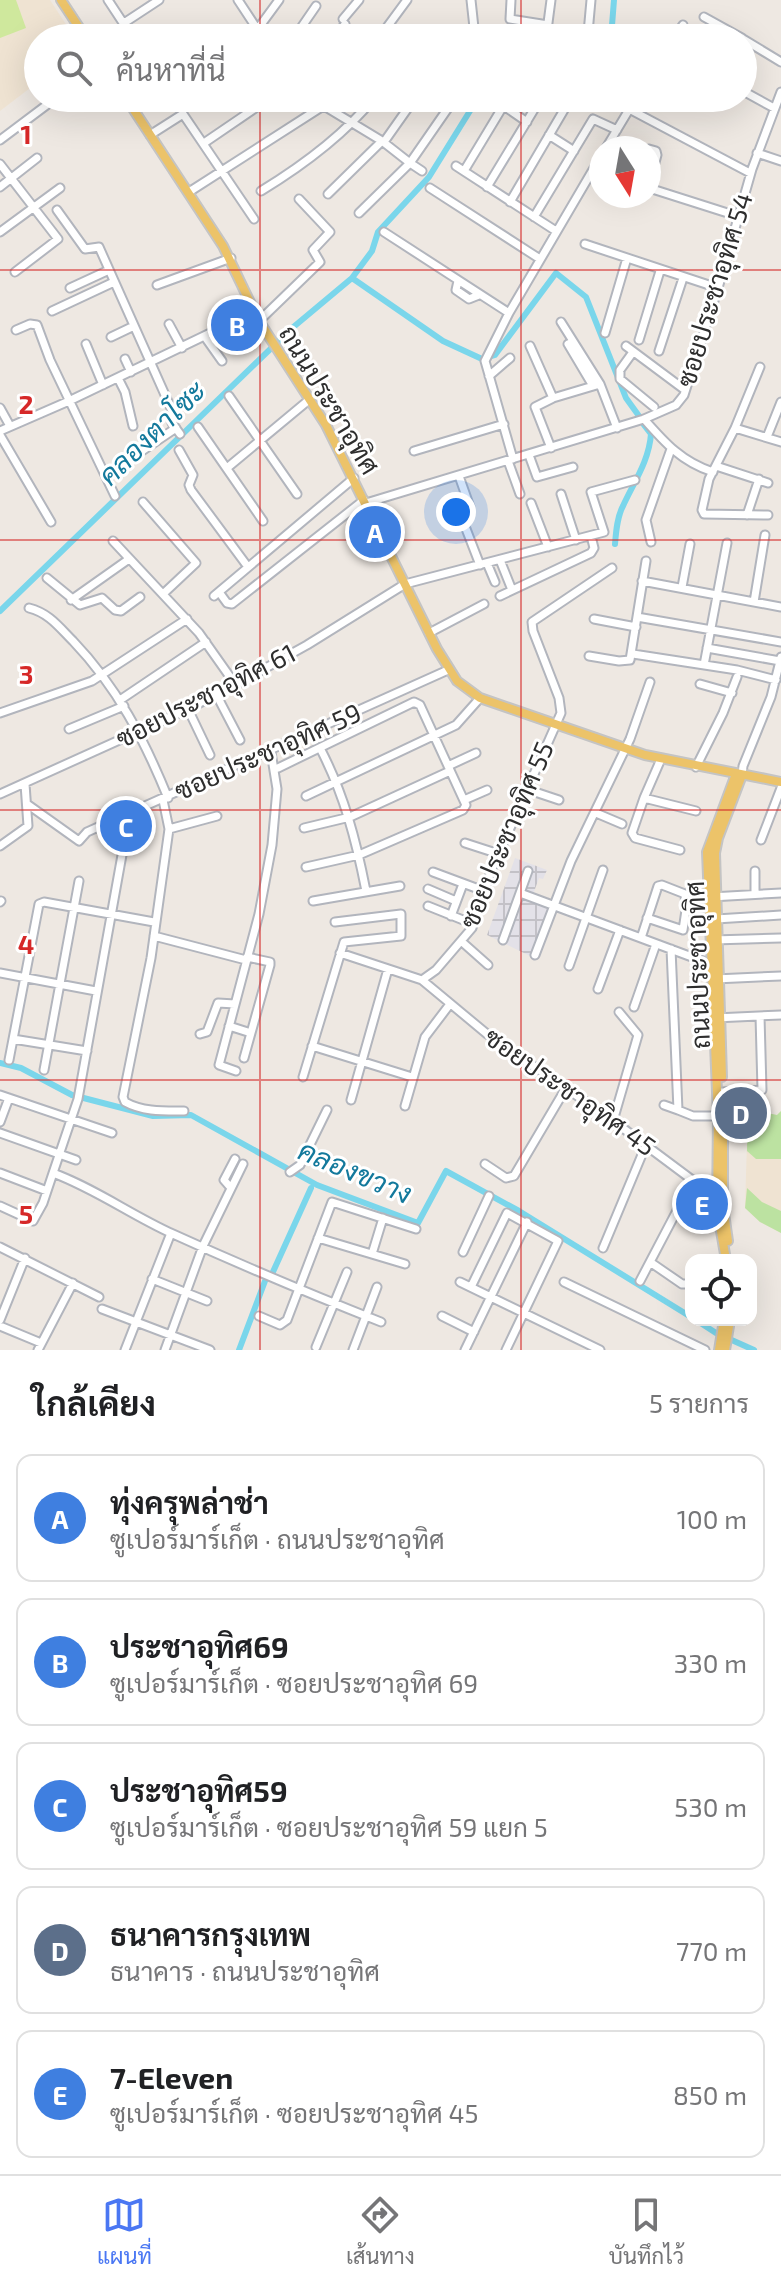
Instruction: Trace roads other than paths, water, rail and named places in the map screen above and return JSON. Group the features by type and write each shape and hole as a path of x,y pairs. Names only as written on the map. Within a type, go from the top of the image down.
{"main road":[{"path":"65,2 78,24"},
{"name":"ถนนประชาอุทิศ","path":"135,112 231,258 256,316 310,399 354,478 448,670 464,689 480,698 661,759 740,772 708,847 716,979 720,1194 728,1254"},
{"path":"740,772 781,782"},
{"name":"ถนนประชาอุทิศ","path":"712,902 716,919 714,940"},
{"name":"ถนนประชาอุทิศ","path":"717,1017 722,1092 720,1194"}],"street":[{"path":"108,0 124,23 159,0"},
{"path":"238,0 253,24"},
{"path":"261,24 279,0"},
{"path":"343,24 359,0"},
{"path":"389,24 407,0"},
{"path":"471,0 474,24"},
{"path":"511,0 510,19 542,24"},
{"path":"548,24 551,0"},
{"path":"589,24 591,0"},
{"path":"304,24 316,6"},
{"path":"704,17 716,24"},
{"path":"757,48 781,62"},
{"name":"ซอยประชาอุทิศ 54","path":"365,502 617,428 676,405 685,390 750,173 781,92"},
{"path":"757,99 774,108"},
{"path":"0,140 37,112"},
{"path":"204,143 249,112"},
{"path":"189,192 314,112"},
{"path":"334,112 383,141 422,171"},
{"path":"261,191 353,123 362,112"},
{"path":"328,194 383,141 405,112"},
{"path":"359,213 410,163 445,112"},
{"path":"499,112 460,169 556,231"},
{"path":"516,112 527,122"},
{"path":"487,187 533,112"},
{"path":"510,202 563,112"},
{"path":"613,136 627,112"},
{"path":"635,112 750,173"},
{"path":"150,135 183,114 254,219"},
{"path":"534,217 594,118 617,130"},
{"path":"549,135 574,151"},
{"path":"757,153 781,161"},
{"path":"0,187 37,158"},
{"path":"0,164 58,239 15,272"},
{"path":"520,494 486,358 589,176"},
{"path":"0,232 60,188"},
{"path":"430,188 540,259"},
{"path":"661,191 737,216"},
{"path":"51,522 0,433 256,316 320,262 313,250 330,232 299,199"},
{"path":"57,210 85,249 99,247 174,415 172,422 178,431 133,457"},
{"path":"384,232 458,281 456,290 469,299 479,295 509,313"},
{"path":"585,244 718,288"},
{"path":"157,285 231,258"},
{"path":"605,333 627,258"},
{"path":"70,288 109,270"},
{"path":"639,340 660,271"},
{"path":"659,351 683,278"},
{"path":"52,311 114,282"},
{"path":"561,322 617,428"},
{"path":"16,330 30,324 37,325 69,401 115,496"},
{"path":"169,324 182,348"},
{"path":"111,337 134,326"},
{"path":"205,337 222,361"},
{"path":"86,344 103,385"},
{"path":"568,344 596,385"},
{"path":"530,346 553,398"},
{"path":"654,407 620,379 620,370 629,349 685,390"},
{"path":"489,376 510,358"},
{"path":"125,359 131,372"},
{"path":"760,367 714,469 703,513 768,515"},
{"path":"118,378 125,392 133,426"},
{"path":"551,448 535,407 596,385"},
{"path":"229,396 297,494"},
{"path":"227,468 310,399"},
{"path":"767,437 781,402"},
{"path":"0,408 10,426"},
{"path":"644,419 686,462 768,483"},
{"path":"414,451 504,424"},
{"path":"198,427 263,521"},
{"path":"735,428 781,442"},
{"path":"651,542 646,520 671,449"},
{"path":"179,450 193,475 189,485 191,490 248,567"},
{"path":"529,455 537,477 573,467"},
{"path":"459,476 470,507"},
{"path":"354,478 217,594 232,604 365,502"},
{"path":"747,515 759,479"},
{"name":"ซอยประชาอุทิศ 61","path":"0,794 188,709 307,645 405,584 604,532 591,492 635,480"},
{"path":"561,494 576,540"},
{"path":"143,502 196,563 163,594"},
{"path":"531,503 548,547"},
{"path":"463,521 495,582"},
{"path":"754,602 765,535"},
{"path":"500,596 591,553 594,548 591,536"},
{"path":"113,541 187,619 235,684"},
{"path":"704,665 727,543"},
{"path":"682,587 690,544"},
{"path":"71,600 129,559"},
{"path":"500,560 512,590"},
{"path":"589,656 630,660 646,561"},
{"path":"555,722 561,713 559,698 532,622 612,568"},
{"path":"47,578 80,605 105,599 117,611 140,597"},
{"path":"642,581 781,607"},
{"path":"429,633 484,604"},
{"path":"29,608 46,614 103,675 139,731 165,799 169,829 154,936 140,1022 123,1097 125,1102 137,1108 184,1111"},
{"path":"637,617 781,642"},
{"path":"0,713 103,675 187,619"},
{"path":"594,619 636,627"},
{"path":"69,729 122,703 206,642"},
{"path":"707,648 780,663 740,772"},
{"path":"633,654 776,680"},
{"name":"ซอยประชาอุทิศ 59","path":"27,804 82,843 87,832 448,670"},
{"path":"696,767 737,677"},
{"path":"535,955 571,861 625,748 650,682"},
{"path":"700,684 732,693"},
{"path":"216,694 240,740"},
{"path":"306,796 459,724 480,698"},
{"path":"278,768 414,702 420,705 464,800 466,808 463,810 359,855 306,867"},
{"path":"188,709 210,755"},
{"name":"ซอยประชาอุทิศ 55","path":"422,980 436,970 473,924 555,722"},
{"path":"320,748 338,782 350,817 366,891"},
{"path":"236,1071 219,1065 267,881 277,789 271,752"},
{"path":"304,828 350,817 476,753"},
{"path":"661,759 632,835 680,850"},
{"path":"0,846 26,829 25,784"},
{"path":"761,840 781,788"},
{"path":"526,789 559,800"},
{"path":"464,800 487,790"},
{"path":"644,798 696,811"},
{"path":"596,813 622,824"},
{"path":"169,829 217,816"},
{"path":"0,1206 32,1222 47,1191 78,1097 122,855 123,817"},
{"path":"465,843 499,854"},
{"path":"569,966 603,870"},
{"path":"503,940 528,871"},
{"path":"755,871 755,894"},
{"path":"433,872 484,891"},
{"path":"44,1070 79,881"},
{"path":"451,916 463,884"},
{"path":"641,938 647,918 657,888 661,885 685,894 683,930 647,918"},
{"path":"313,901 400,886"},
{"path":"428,889 456,901"},
{"path":"520,893 715,966"},
{"path":"686,910 755,894 781,893"},
{"path":"9,1060 39,904 44,902 154,922"},
{"path":"428,906 473,924"},
{"path":"303,1077 344,942 401,936 401,914 335,922"},
{"path":"716,919 781,915"},
{"path":"598,989 620,930"},
{"path":"154,936 270,965 244,1058"},
{"path":"714,940 781,938"},
{"path":"461,941 488,965"},
{"path":"634,1007 656,944"},
{"path":"671,949 678,1110"},
{"path":"340,953 422,980"},
{"path":"351,1100 388,969"},
{"path":"0,973 96,991"},
{"path":"716,979 781,976"},
{"name":"ซอยประชาอุทิศ 45","path":"422,980 516,1055 613,1121 707,1191 720,1194"},
{"path":"200,1034 207,1032 218,1003 235,1004"},
{"path":"405,1106 427,1031 450,1004"},
{"path":"613,1121 638,1035 619,1012"},
{"path":"717,1017 781,1015"},
{"path":"722,1092 762,1090 760,1016"},
{"path":"229,1026 251,1033"},
{"path":"13,1039 87,1051"},
{"path":"312,1046 412,1077"},
{"path":"485,1164 506,1178 514,1176 566,1088"},
{"path":"0,1122 4,1097 112,1133"},
{"path":"664,1105 693,1116 718,1116"},
{"path":"294,1169 327,1110"},
{"path":"0,1133 76,1160"},
{"path":"603,1248 646,1145"},
{"path":"231,1188 224,1180 235,1159"},
{"path":"165,1350 203,1246 243,1164"},
{"path":"0,1173 47,1191"},
{"path":"53,1173 99,1192 171,1233 299,1290 381,1322"},
{"path":"640,1281 693,1180"},
{"path":"463,1252 489,1196"},
{"path":"259,1316 284,1324 332,1202 416,1229"},
{"path":"471,1287 507,1213 558,1241 506,1350"},
{"path":"372,1254 383,1218"},
{"path":"465,1350 527,1222"},
{"path":"125,1350 171,1233"},
{"path":"318,1238 405,1264"},
{"path":"0,1247 99,1297"},
{"path":"0,1320 25,1258"},
{"path":"650,1262 685,1284"},
{"path":"316,1347 347,1272"},
{"path":"152,1279 207,1301"},
{"path":"460,1282 600,1350"},
{"path":"564,1282 705,1350"},
{"path":"0,1326 40,1347 73,1283"},
{"path":"353,1350 377,1287"},
{"path":"102,1309 210,1350"},
{"path":"442,1316 474,1332"}],"waterway":[{"name":"คลองตาโซะ","path":"612,24 614,0"},
{"name":"คลองตาโซะ","path":"0,611 291,329 352,278 372,251 378,232 429,177 469,112"},
{"path":"352,278 443,341 482,359 495,355 556,273 586,297 626,398 639,416"},
{"path":"615,544 619,515 650,444 651,434 644,425"},
{"name":"คลองขวาง","path":"0,1063 21,1068 72,1095 153,1116 191,1115 317,1185 418,1223 446,1171 519,1211 685,1313"},
{"path":"272,1274 311,1188"},
{"path":"239,1350 265,1281"},
{"name":"คลองขวาง","path":"705,1326 754,1350"}],"place":[{"name":"ประชาอุทิศ69","path":"237,325"},
{"name":"ทุ่งครุพล่าช่า","path":"375,532"},
{"name":"ประชาอุทิศ59","path":"126,826"},
{"name":"ธนาคารกรุงเทพ","path":"741,1113"},
{"name":"7-Eleven","path":"702,1204"}]}
